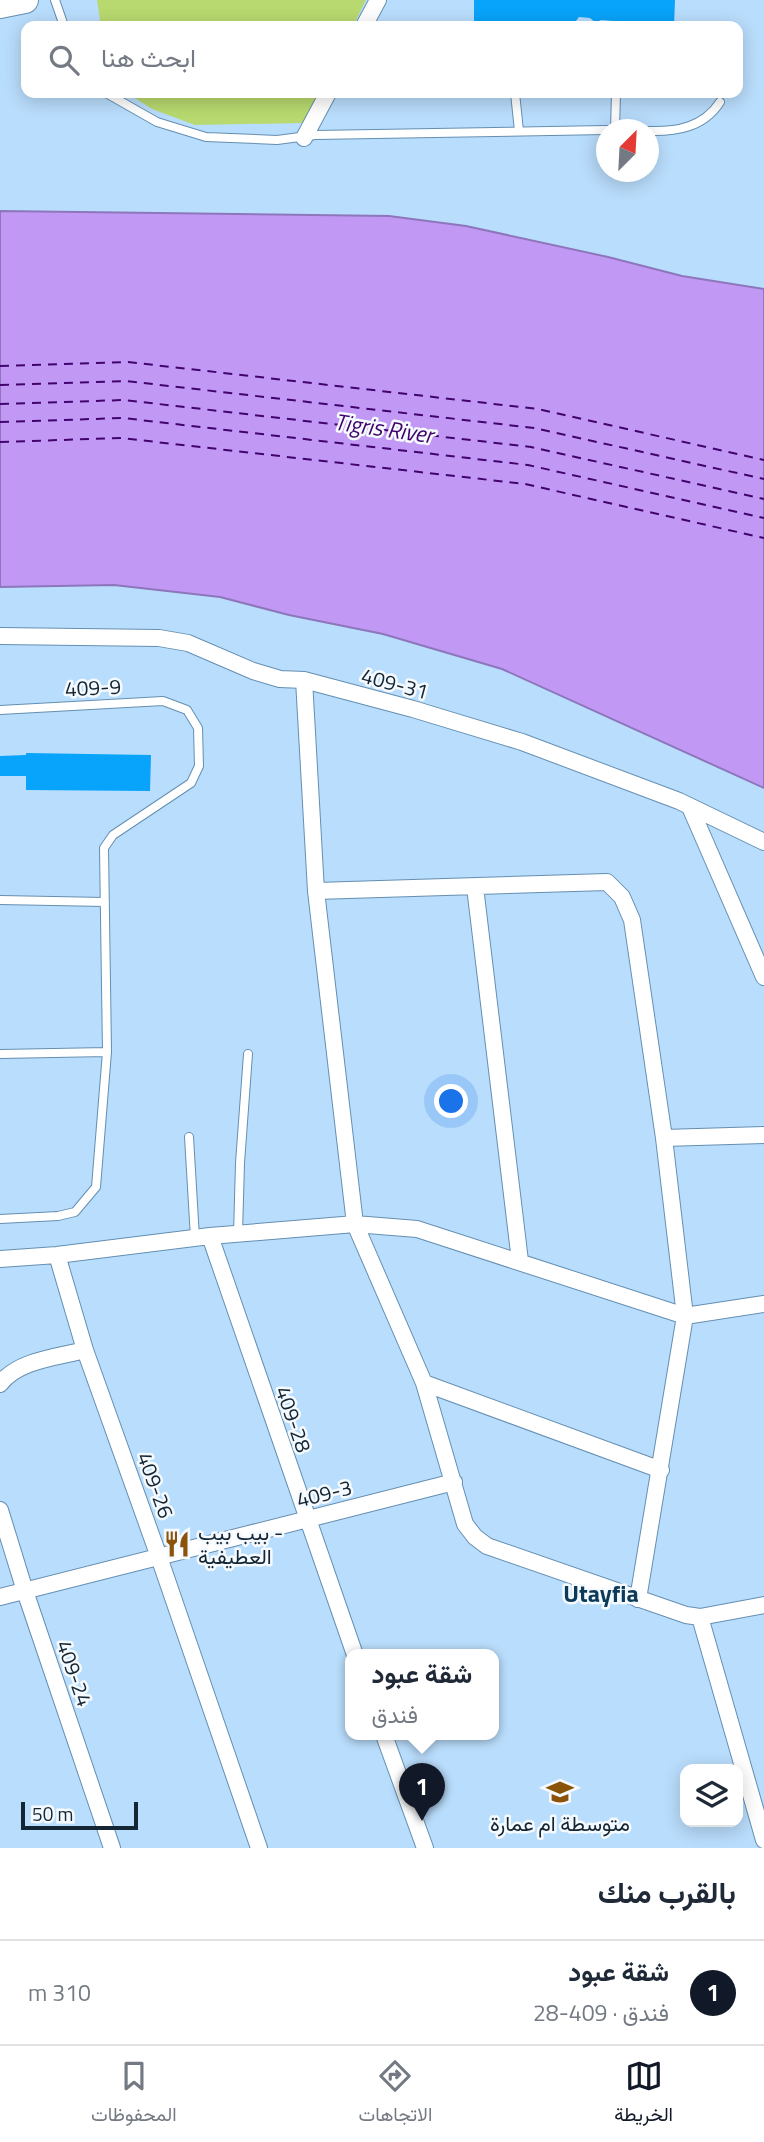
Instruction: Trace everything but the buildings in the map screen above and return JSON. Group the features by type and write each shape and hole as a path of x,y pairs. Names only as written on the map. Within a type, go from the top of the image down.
{"main road":[{"path":"0,5 24,0"}],"street":[{"path":"367,21 378,0"},
{"path":"304,138 325,98"},
{"name":"409-31","path":"0,636 159,638 188,643 253,671 281,679 304,680 522,742 690,807 764,842"},
{"path":"304,680 316,891 355,1224 424,1382 465,1524 475,1537 487,1546 686,1615 700,1617 764,1605"},
{"path":"690,807 764,977"},
{"path":"316,891 607,882 622,897 632,920 664,1138 685,1316 638,1599"},
{"path":"475,887 520,1261"},
{"path":"664,1138 764,1135"},
{"path":"0,1259 355,1224 417,1229 685,1316 764,1304"},
{"name":"409-28","path":"202,1237 353,1649"},
{"name":"409-26","path":"57,1255 85,1350 259,1848"},
{"path":"0,1384 29,1364 85,1350"},
{"path":"424,1382 661,1470"},
{"name":"409-3","path":"0,1597 454,1482"},
{"name":"409-24","path":"0,1510 112,1848"},
{"path":"700,1617 764,1840"},
{"path":"386,1740 425,1848"}],"lane":[{"path":"55,0 62,21"},
{"path":"115,98 157,122 206,137 277,140 315,135 596,130"},
{"path":"516,98 519,131"},
{"path":"615,119 616,98"},
{"path":"659,131 684,128 712,114 720,102"},
{"name":"409-9","path":"0,710 163,701 187,710 198,728 199,766 191,783 113,835 104,848 105,902"},
{"path":"0,901 105,902 107,1052 96,1187 75,1212 58,1216 0,1219"},
{"path":"0,1054 107,1052"},
{"path":"238,1234 248,1054"},
{"path":"189,1137 202,1237"}],"green space":[{"path":"97,0 366,0 356,21 100,21"},
{"path":"135,98 316,98 303,123 195,125 152,109"}],"water":[{"name":"Tigris River","path":"0,211 389,216 466,226 682,276 764,289 764,788 502,669 383,634 289,615 220,597 114,585 0,587"}],"ferry route":[{"path":"0,366 128,362 538,409 764,460"},
{"path":"0,385 126,381 534,428 764,479"},
{"path":"0,404 124,400 531,447 764,499"},
{"path":"0,422 123,418 528,465 764,518"},
{"path":"0,442 121,438 525,484 764,538"}],"place":[{"name":"بيب بيب - العطيفية","path":"177,1544"},
{"name":"متوسطة ام عمارة","path":"560,1792"},
{"name":"شقة عبود","path":"422,1821"}],"district":[{"name":"Utayfia","path":"601,1593"}]}
